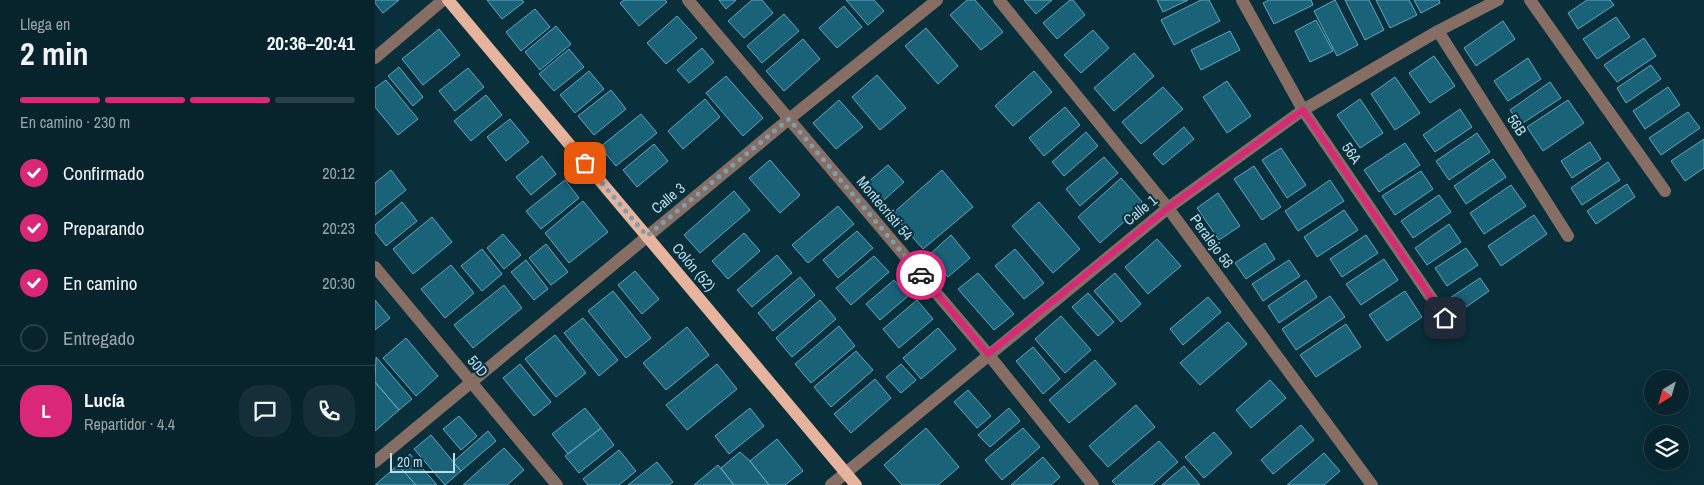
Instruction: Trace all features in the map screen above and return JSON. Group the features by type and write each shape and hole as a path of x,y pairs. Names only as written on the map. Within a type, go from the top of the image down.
{"main road":[{"name":"Colón (52)","path":"448,0 856,485"}],"street":[{"path":"375,58 443,0"},
{"name":"Montecristi 54","path":"688,0 988,354 1093,485"},
{"name":"Calle 3","path":"375,462 789,119 937,0"},
{"name":"Peralejo 56","path":"999,0 1168,208 1372,485"},
{"name":"56A","path":"1242,0 1303,110 1445,318"},
{"name":"Calle 1","path":"831,485 988,354 1168,208 1303,110 1438,31 1498,0"},
{"path":"1530,0 1665,191"},
{"name":"56B","path":"1438,31 1568,236"},
{"name":"50D","path":"375,267 557,485"}],"building":[{"path":"375,0 399,0 383,13 375,3"},
{"path":"487,0 522,0 524,2 502,19"},
{"path":"624,0 665,0 667,2 639,26 620,3"},
{"path":"719,0 736,0 726,9"},
{"path":"752,0 762,0 773,13 744,38 728,21"},
{"path":"846,0 874,0 884,11 868,25"},
{"path":"967,0 975,0 1003,32 981,50 950,15"},
{"path":"1024,0 1052,0 1036,14"},
{"path":"1070,0 1073,0 1085,15 1057,39 1043,23"},
{"path":"1157,0 1188,0 1163,12"},
{"path":"1201,0 1209,0 1220,21 1174,45 1161,20"},
{"path":"1269,0 1311,0 1313,5 1274,24 1263,3"},
{"path":"1335,0 1358,45 1337,56 1314,11"},
{"path":"1345,0 1369,0 1384,30 1365,40"},
{"path":"1376,0 1409,0 1417,15 1390,28"},
{"path":"1414,0 1439,0 1440,3 1421,13"},
{"path":"1587,0 1610,0 1614,5 1578,29 1568,13"},
{"path":"844,6 862,27 837,48 819,28"},
{"path":"535,9 550,27 521,51 506,32"},
{"path":"784,14 799,31 762,63 747,46"},
{"path":"677,16 697,38 666,64 647,43"},
{"path":"1616,17 1630,37 1597,59 1583,39"},
{"path":"1316,20 1333,51 1310,62 1295,31"},
{"path":"1503,21 1515,39 1476,66 1464,48"},
{"path":"556,26 571,44 540,70 525,52"},
{"path":"926,28 958,66 938,84 905,46"},
{"path":"439,29 460,55 423,85 402,59"},
{"path":"1093,30 1109,48 1081,73 1064,55"},
{"path":"1230,31 1240,50 1201,70 1191,50"},
{"path":"1644,38 1656,56 1617,82 1604,65"},
{"path":"803,39 820,59 784,91 766,71"},
{"path":"702,48 714,62 689,83 677,70"},
{"path":"569,49 584,67 554,91 539,74"},
{"path":"1134,53 1154,76 1114,111 1094,88"},
{"path":"1434,56 1455,86 1430,103 1409,73"},
{"path":"1528,58 1541,79 1508,101 1494,81"},
{"path":"1651,65 1661,79 1626,103 1617,88"},
{"path":"399,67 423,97 413,106 388,76"},
{"path":"468,68 484,87 455,111 439,91"},
{"path":"589,71 604,89 575,113 560,95"},
{"path":"1034,71 1052,92 1013,126 995,106"},
{"path":"877,75 906,108 880,130 852,97"},
{"path":"726,76 763,118 743,136 706,93"},
{"path":"1395,77 1420,113 1395,130 1371,94"},
{"path":"386,80 418,119 398,135 375,107 375,88"},
{"path":"1227,81 1251,116 1227,133 1203,97"},
{"path":"1550,82 1561,98 1520,125 1510,110"},
{"path":"1163,87 1183,109 1141,144 1122,122"},
{"path":"1668,87 1680,105 1645,129 1633,111"},
{"path":"611,90 626,109 594,135 578,116"},
{"path":"486,95 502,115 471,141 454,121"},
{"path":"705,99 720,117 683,149 668,131"},
{"path":"1360,99 1383,133 1360,148 1337,115"},
{"path":"839,100 863,127 836,149 813,123"},
{"path":"1568,100 1584,123 1543,151 1527,127"},
{"path":"1065,107 1080,125 1044,156 1029,138"},
{"path":"1460,109 1472,127 1435,152 1423,135"},
{"path":"1688,112 1700,128 1661,155 1649,138"},
{"path":"641,114 657,133 616,166 600,147"},
{"path":"510,119 529,142 506,161 487,137"},
{"path":"1184,127 1194,139 1163,165 1153,154"},
{"path":"1086,132 1098,146 1064,176 1052,162"},
{"path":"1477,133 1490,152 1449,180 1436,161"},
{"path":"1704,139 1704,168 1685,181 1671,161"},
{"path":"1590,142 1601,159 1572,178 1561,161"},
{"path":"1405,143 1420,165 1379,192 1364,170"},
{"path":"654,144 668,161 637,187 623,170"},
{"path":"1281,148 1306,185 1287,198 1262,160"},
{"path":"542,156 556,174 531,195 516,177"},
{"path":"1104,157 1118,173 1080,206 1066,189"},
{"path":"1493,159 1506,177 1466,204 1454,186"},
{"path":"770,160 800,195 780,213 749,178"},
{"path":"1608,162 1620,180 1582,205 1571,188"},
{"path":"888,165 904,182 883,201 867,183"},
{"path":"1254,166 1281,207 1262,220 1234,179"},
{"path":"391,170 406,190 375,215 375,183"},
{"path":"942,170 973,207 923,249 892,214"},
{"path":"1421,171 1433,189 1395,215 1382,196"},
{"path":"1121,178 1144,204 1100,243 1078,217"},
{"path":"565,180 579,198 541,229 526,211"},
{"path":"1330,180 1344,201 1298,231 1285,211"},
{"path":"1627,184 1635,197 1596,224 1587,211"},
{"path":"1511,185 1526,206 1484,234 1470,213"},
{"path":"734,191 750,210 700,253 684,235"},
{"path":"1218,193 1240,226 1219,240 1197,208"},
{"path":"1439,195 1451,212 1413,238 1401,221"},
{"path":"583,201 608,232 569,263 545,233"},
{"path":"402,202 417,221 386,246 375,232 375,225"},
{"path":"1039,202 1080,249 1053,273 1012,226"},
{"path":"838,206 854,224 808,263 792,245"},
{"path":"1344,210 1358,230 1317,257 1304,237"},
{"path":"1534,215 1547,234 1501,266 1488,246"},
{"path":"432,217 452,242 413,274 393,249"},
{"path":"1449,224 1461,242 1427,265 1415,248"},
{"path":"857,231 873,248 838,278 823,260"},
{"path":"744,233 760,251 728,279 712,261"},
{"path":"503,234 521,255 504,269 487,248"},
{"path":"951,235 970,258 948,277 929,255"},
{"path":"1366,235 1378,253 1342,277 1330,259"},
{"path":"1157,239 1181,266 1148,294 1125,267"},
{"path":"1265,243 1275,259 1246,279 1235,263"},
{"path":"546,244 568,272 551,285 529,258"},
{"path":"1466,248 1478,265 1447,286 1435,268"},
{"path":"482,249 502,274 482,291 461,266"},
{"path":"1015,249 1044,283 1024,299 995,266"},
{"path":"777,255 792,273 752,307 737,290"},
{"path":"874,256 889,272 851,305 836,288"},
{"path":"1384,259 1398,280 1361,305 1346,284"},
{"path":"526,260 548,289 534,300 511,272"},
{"path":"1289,260 1300,276 1263,301 1252,284"},
{"path":"451,265 474,293 445,318 421,289"},
{"path":"635,271 659,299 642,314 618,285"},
{"path":"978,273 1014,314 994,330 958,289"},
{"path":"1115,273 1141,304 1121,322 1094,291"},
{"path":"800,277 815,295 773,331 758,313"},
{"path":"1480,278 1489,291 1456,314 1447,300"},
{"path":"894,280 908,296 880,320 866,304"},
{"path":"1306,280 1317,297 1279,323 1268,306"},
{"path":"504,285 522,308 473,348 454,325"},
{"path":"613,291 651,338 626,358 588,311"},
{"path":"1405,291 1422,317 1387,341 1369,315"},
{"path":"1088,293 1114,322 1098,336 1072,307"},
{"path":"1330,296 1345,317 1296,350 1282,329"},
{"path":"1208,297 1221,312 1183,345 1170,329"},
{"path":"375,300 390,318 375,330"},
{"path":"820,300 836,319 792,357 776,338"},
{"path":"917,300 933,319 899,348 883,329"},
{"path":"1061,316 1091,350 1065,373 1035,339"},
{"path":"583,318 618,360 599,376 564,333"},
{"path":"1228,322 1247,344 1200,385 1180,363"},
{"path":"1346,324 1361,347 1316,377 1300,355"},
{"path":"839,326 855,346 811,383 795,364"},
{"path":"687,327 709,355 666,390 643,363"},
{"path":"938,328 956,349 921,379 903,358"},
{"path":"555,335 586,373 556,397 525,359"},
{"path":"406,338 438,376 416,396 383,358"},
{"path":"1033,347 1060,379 1043,394 1016,361"},
{"path":"856,351 873,370 831,407 814,387"},
{"path":"376,357 412,399 399,410 375,382"},
{"path":"1095,360 1116,384 1069,423 1049,400"},
{"path":"520,364 551,402 534,416 503,378"},
{"path":"717,364 737,389 687,430 666,405"},
{"path":"901,364 916,380 901,393 886,377"},
{"path":"875,379 891,398 851,433 834,414"},
{"path":"1270,380 1286,398 1251,428 1236,410"},
{"path":"375,382 399,410 375,431"},
{"path":"968,390 991,416 977,428 954,402"},
{"path":"1136,405 1155,427 1108,467 1089,446"},
{"path":"585,408 601,428 568,454 552,434"},
{"path":"750,408 764,426 729,454 715,436"},
{"path":"1009,408 1020,421 990,447 978,435"},
{"path":"459,416 477,436 461,450 443,429"},
{"path":"1301,425 1314,440 1273,474 1261,460"},
{"path":"601,428 614,445 579,473 565,456"},
{"path":"926,428 959,467 938,485 902,485 884,465"},
{"path":"1023,428 1040,447 1002,480 985,460"},
{"path":"488,431 496,441 461,471 453,462"},
{"path":"1214,432 1232,453 1204,478 1185,457"},
{"path":"431,435 461,471 445,485 414,449"},
{"path":"777,439 803,471 785,485 769,485 750,461"},
{"path":"1159,441 1178,462 1152,485 1116,485 1112,481"},
{"path":"504,448 524,470 507,485 463,485"},
{"path":"619,450 636,471 619,485 588,485 583,479"},
{"path":"740,452 750,461 769,485 734,485 721,468"},
{"path":"1324,453 1340,471 1324,485 1287,485"},
{"path":"410,454 437,485 416,485 398,465"},
{"path":"1043,457 1060,477 1051,485 1011,485"},
{"path":"657,462 673,482 669,485 628,485"},
{"path":"398,465 416,485 375,485"},
{"path":"718,465 734,485 694,485"},
{"path":"1184,466 1200,485 1162,485"}],"way so far":[{"path":"585,163 647,236 789,119 921,275"}],"route":[{"path":"921,275 988,354 1168,208 1303,110 1445,318"}]}
